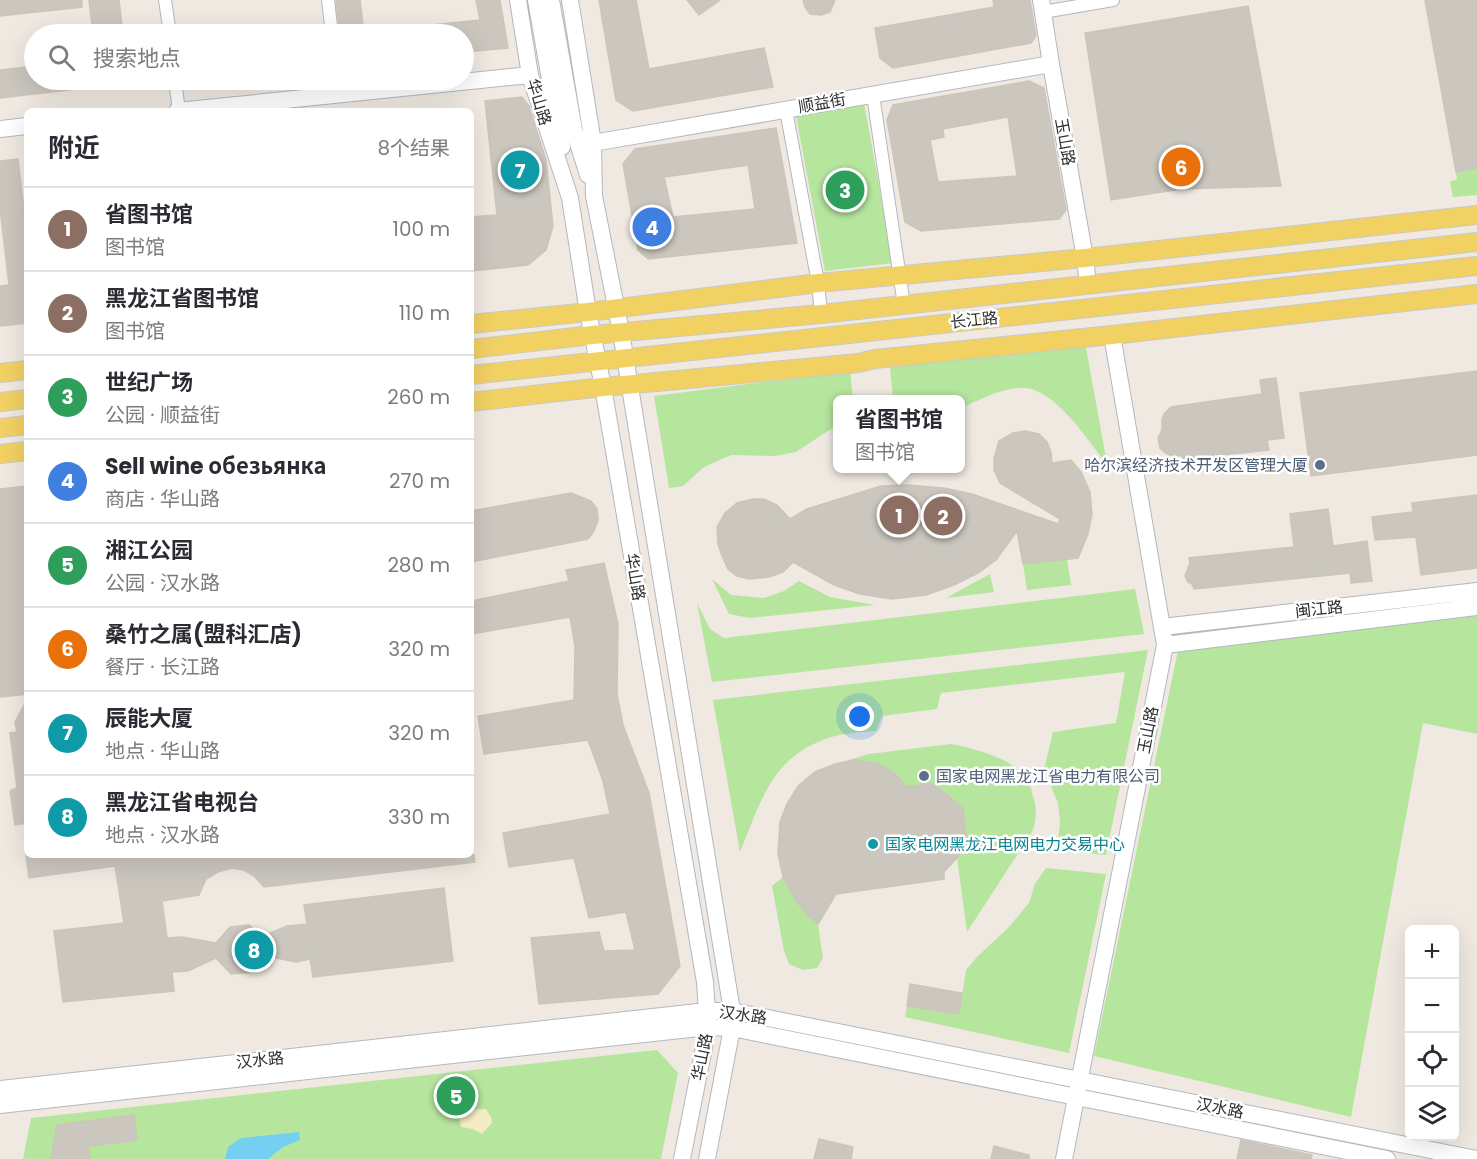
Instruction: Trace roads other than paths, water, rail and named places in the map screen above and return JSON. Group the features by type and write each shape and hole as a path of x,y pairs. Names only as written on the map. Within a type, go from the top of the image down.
{"main road":[{"name":"华山路","path":"518,0 531,75 570,198 705,982 708,1019 682,1159"},
{"path":"536,0 570,198"},
{"path":"551,0 574,130 594,196"},
{"name":"华山路","path":"570,0 593,144 594,196 621,332 732,1011 732,1028 707,1159"},
{"name":"玉山路","path":"1042,6 1088,285"},
{"name":"顺益街","path":"593,144 1051,64"},
{"path":"474,79 531,75"},
{"path":"198,108 317,90"},
{"path":"0,129 24,126"},
{"path":"474,324 818,283 1085,258 1477,215"},
{"name":"长江路","path":"474,349 621,332 821,314 1477,242"},
{"name":"长江路","path":"474,375 1477,266"},
{"path":"474,402 1112,335 1477,294"},
{"name":"玉山路","path":"1064,1159 1165,645 1112,335"},
{"path":"0,373 24,370"},
{"path":"0,402 24,399"},
{"path":"0,428 24,425"},
{"path":"0,454 24,451"},
{"name":"闽江路","path":"1162,627 1477,591"},
{"name":"闽江路","path":"1165,645 1477,607"},
{"name":"汉水路","path":"0,1101 708,1019 732,1011 1387,1159"},
{"name":"汉水路","path":"708,1019 732,1028 1476,1159"}],"street":[{"path":"165,0 169,24"},
{"path":"328,0 331,24"},
{"path":"1042,6 1113,0"},
{"path":"176,90 178,108"},
{"path":"873,95 904,305"},
{"path":"786,110 818,283 821,314"}],"water":[{"path":"299,1132 300,1140 283,1147 268,1159 225,1159 228,1147 241,1138"}],"place":[{"name":"桑竹之属(盟科汇店)","path":"1181,167"},
{"name":"辰能大厦","path":"520,170"},
{"name":"世纪广场","path":"845,190"},
{"name":"Sell wine обезьянка","path":"652,227"},
{"name":"哈尔滨经济技术开发区管理大厦","path":"1320,465"},
{"name":"省图书馆","path":"899,515"},
{"name":"黑龙江省图书馆","path":"943,516"},
{"name":"国家电网黑龙江省电力有限公司","path":"924,776"},
{"name":"国家电网黑龙江电网电力交易中心","path":"873,844"},
{"name":"黑龙江省电视台","path":"254,950"},
{"name":"湘江公园","path":"456,1096"}]}
